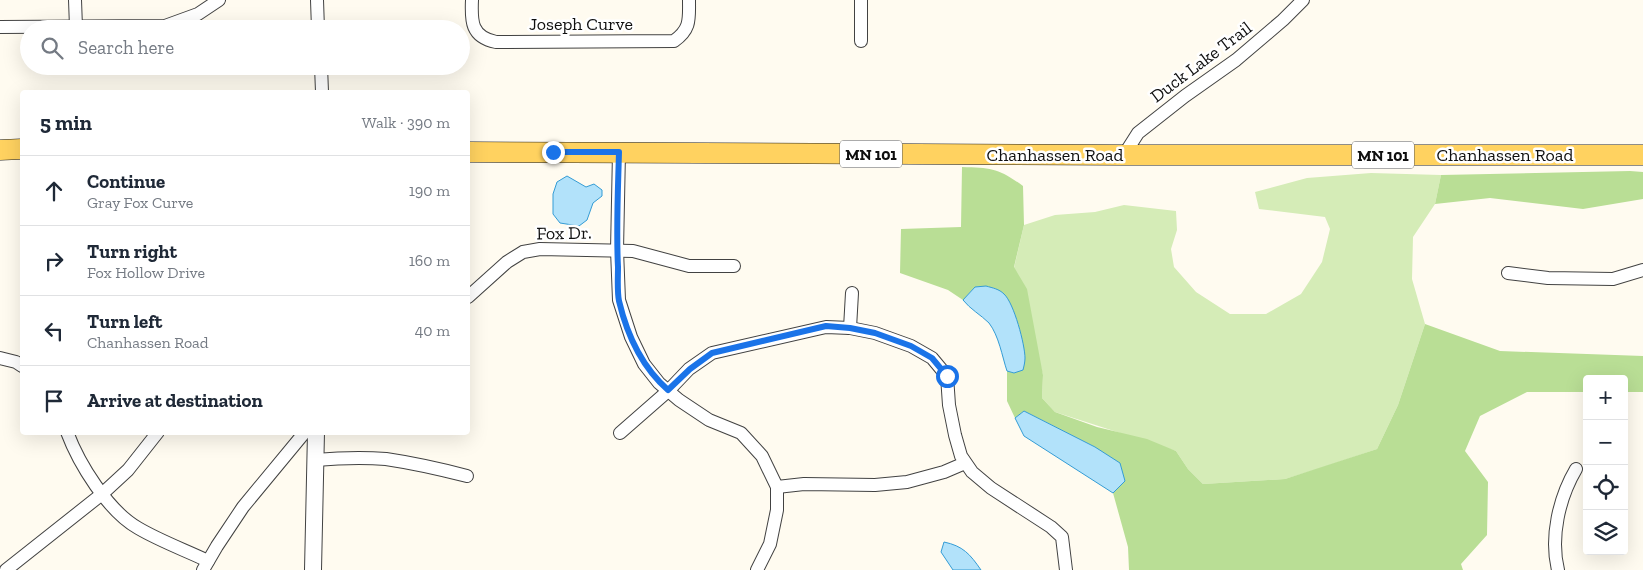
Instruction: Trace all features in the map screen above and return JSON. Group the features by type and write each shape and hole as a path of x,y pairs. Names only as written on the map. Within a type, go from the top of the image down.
{"main road":[{"path":"0,148 20,149"},
{"name":"Chanhassen Road","path":"470,152 1643,155"}],"street":[{"path":"75,0 76,20"},
{"path":"182,20 198,14 219,0"},
{"path":"317,0 318,20"},
{"name":"Joseph Curve","path":"472,0 474,26 478,34 486,40 496,42 665,42 674,41 682,35 687,27 689,0"},
{"path":"860,41 861,0"},
{"name":"Duck Lake Trail","path":"1124,155 1138,133 1185,96 1236,60 1304,0"},
{"path":"0,27 20,27"},
{"path":"321,75 322,90"},
{"path":"619,152 617,250 619,300 631,337 644,364 659,382 679,400 709,420 741,433 762,456 777,487 777,510 770,544 757,570"},
{"name":"Fox Dr.","path":"470,295 507,262 523,252 540,249 633,251 689,266 734,266"},
{"path":"1508,273 1548,278 1613,279 1643,270"},
{"path":"850,328 852,293"},
{"path":"620,432 690,369 712,353 826,326 875,333 902,343 932,358 947,376 949,405 961,456 972,472 991,488 1051,527 1062,537 1066,570"},
{"path":"0,354 20,365"},
{"path":"68,435 74,451 102,494 136,527 205,565 243,507 303,435"},
{"path":"6,570 102,494 128,470 156,435"},
{"path":"313,570 316,435"},
{"path":"315,460 385,459 466,476"},
{"path":"777,487 804,484 874,485 907,482 944,472 965,462"},
{"path":"1558,570 1556,559 1558,518 1566,485 1576,469"}],"green space":[{"path":"962,167 1001,172 1023,186 1024,225 1014,267 1027,289 1043,375 1042,398 1055,412 1097,427 1147,439 1176,451 1188,469 1203,484 1285,479 1377,449 1398,405 1425,324 1500,351 1643,356 1643,392 1628,392 1628,375 1583,375 1583,392 1527,392 1480,416 1465,451 1488,482 1487,535 1461,564 1463,570 1129,570 1128,547 1113,493 1125,481 1095,447 1024,411 1015,418 1007,401 1007,371 1014,373 1025,359 1018,326 1005,295 975,287 963,300 948,290 900,273 901,229 961,227"},
{"path":"1643,172 1643,199 1583,209 1490,198 1435,204 1441,175"},
{"path":"1371,173 1441,175 1435,204 1413,237 1412,279 1425,324 1398,405 1377,449 1285,479 1203,484 1188,469 1176,451 1055,412 1042,398 1043,375 1014,268 1024,225 1055,215 1095,212 1124,205 1176,211 1177,230 1171,249 1174,267 1196,292 1230,314 1266,314 1301,294 1322,262 1330,229 1325,217 1259,209 1255,192 1307,178"}],"water":[{"path":"567,176 586,187 594,184 602,190 602,196 593,203 587,220 579,226 560,223 553,214 553,194 557,182"},
{"path":"986,286 1002,292 1012,306 1023,344 1025,362 1023,370 1014,373 1007,371 998,340 989,323 963,300 975,287"},
{"path":"1024,411 1095,447 1120,463 1125,481 1113,493 1024,436 1015,418"},
{"path":"944,542 966,552 981,570 953,570 941,552"}],"route":[{"path":"553,152 619,152 617,250 619,300 631,337 644,364 668,390 690,369 712,353 826,326 875,333 911,346 932,358 947,376"}]}
